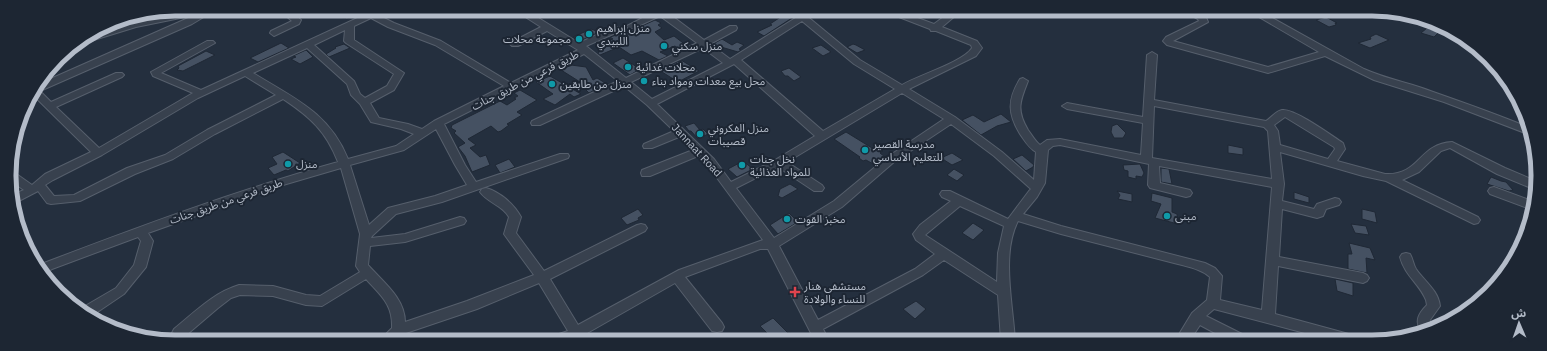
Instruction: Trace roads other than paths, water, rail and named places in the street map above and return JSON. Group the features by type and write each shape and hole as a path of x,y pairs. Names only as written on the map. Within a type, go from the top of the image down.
{"street":[{"path":"97,36 169,16"},
{"path":"44,86 200,16"},
{"path":"274,33 296,22 297,20 292,16"},
{"path":"17,198 58,172 98,153 200,93 370,16"},
{"path":"374,16 391,25 438,43 510,86"},
{"name":"Jannaat Road","path":"529,16 582,48 624,81 651,103 700,151 730,187 772,244 819,335"},
{"path":"631,26 652,16"},
{"path":"666,16 703,44 733,61 823,136"},
{"path":"730,187 779,162 901,89 973,54 977,48 969,41 904,16"},
{"path":"934,28 950,16"},
{"path":"1200,16 1202,17 1204,22 1169,39 1168,41 1170,43 1268,70 1325,53"},
{"path":"1264,16 1276,22 1325,53 1379,78 1492,116 1525,130"},
{"path":"651,103 733,61 803,17 857,62 951,119 998,154 1037,188"},
{"path":"350,25 349,41 399,73 391,88 364,102"},
{"path":"515,44 547,27"},
{"path":"536,123 624,81 644,74 733,28"},
{"name":"طريق فرعي من طريق جنات","path":"46,268 140,231 279,182 400,148 438,123 470,108 617,29"},
{"path":"200,93 156,74 156,72 210,43"},
{"path":"307,44 322,55 351,83 356,95 364,102 375,120 404,126 422,133"},
{"path":"1152,55 1148,121 1150,161 1154,184 1156,186 1186,193"},
{"path":"245,72 315,117 327,130 344,163 365,239 362,266 367,273 386,291 397,307 399,320 398,330"},
{"path":"50,106 119,75"},
{"path":"1024,81 1016,99 1014,114 1032,144 1042,151"},
{"path":"39,94 98,153"},
{"path":"16,179 36,187 51,200 76,198 131,171 169,157 235,119 282,96"},
{"path":"1150,102 1258,122 1268,125 1273,131 1278,184 1268,316"},
{"path":"1067,106 1148,121"},
{"path":"1268,125 1283,114 1291,115 1340,148 1332,163"},
{"path":"578,335 677,276 759,245 772,244 838,204 890,160 951,119"},
{"path":"438,123 460,165 474,187"},
{"path":"648,146 681,132"},
{"path":"1008,335 1004,257 1007,237 1013,221 1037,188 1042,171 1042,151 1043,147 1047,144 1060,142 1150,161 1278,184"},
{"path":"1275,147 1332,163 1395,178 1408,175 1420,167 1435,149 1448,145 1456,147 1501,171 1531,184"},
{"path":"646,173 700,151"},
{"path":"365,239 392,211 438,199 564,156"},
{"path":"779,162 818,188"},
{"path":"1385,176 1474,220"},
{"path":"1494,191 1529,204"},
{"path":"486,192 509,206 515,217 510,234 542,277 574,335"},
{"path":"946,194 1013,221 1120,244 1201,266 1211,271 1216,276 1213,302 1197,317 1186,335"},
{"path":"960,200 924,228 919,234 920,237 1005,293"},
{"path":"1277,204 1317,214 1319,213 1321,207 1336,202"},
{"path":"365,239 405,238 460,221"},
{"path":"392,335 398,330 472,305 542,277 641,228"},
{"path":"90,310 120,291 140,267 147,241 140,231"},
{"path":"815,327 919,272 944,254"},
{"path":"1406,257 1409,270 1429,292 1434,301 1434,306 1425,315 1423,321 1424,327"},
{"path":"1272,260 1363,278"},
{"path":"179,333 213,304 226,295 239,290 273,291 306,300 322,301 367,273"},
{"path":"677,276 717,327"},
{"path":"1213,302 1218,305 1268,316 1335,335"},
{"path":"1197,317 1231,335"}],"place":[{"name":"منزل إبراهيم اللبيدي","path":"589,34"},
{"name":"مجموعة محلات","path":"579,39"},
{"name":"منزل سكني","path":"664,46"},
{"name":"محلات غدائية","path":"628,67"},
{"name":"محل بيع معدات ومواد بناء","path":"644,81"},
{"name":"منزل من طابقين","path":"552,84"},
{"name":"منزل الفكروني قصيبات","path":"700,134"},
{"name":"مدرسة القصير للتعليم الأساسي","path":"865,150"},
{"name":"منزل","path":"288,164"},
{"name":"نخل جنات للمواد الغذائية","path":"742,165"},
{"name":"مبنى","path":"1167,216"},
{"name":"مخبز القوت","path":"787,219"},
{"name":"مستشفى هنار للنساء والولادة","path":"795,292"}]}
